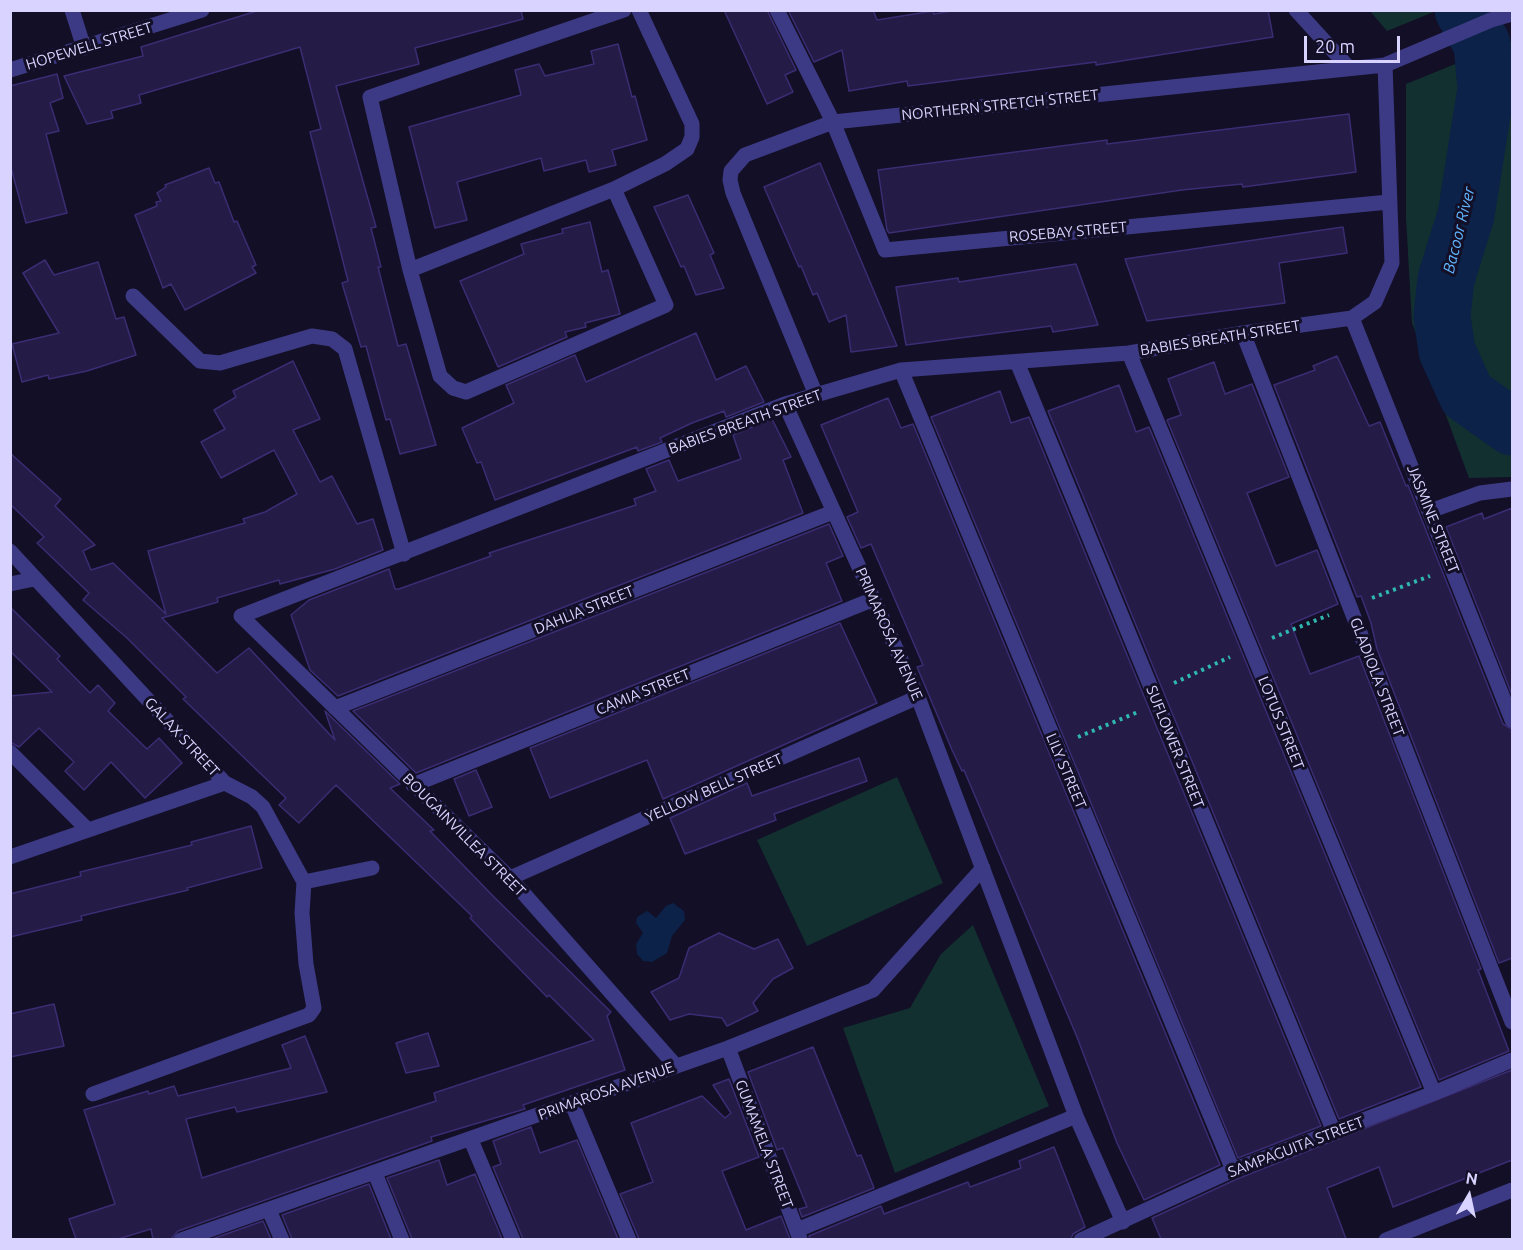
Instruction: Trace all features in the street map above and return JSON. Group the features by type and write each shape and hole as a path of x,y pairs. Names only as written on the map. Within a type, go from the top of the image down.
{"street":[{"path":"72,10 84,48"},
{"name":"HOPEWELL STREET","path":"10,70 202,10"},
{"path":"614,189 666,305 466,392 453,388 440,376 410,270 370,97 624,10"},
{"path":"410,270 614,189 677,157 687,149 692,136 692,124 639,10"},
{"path":"777,10 833,122"},
{"path":"1296,10 1349,68"},
{"name":"NORTHERN STRETCH STREET","path":"816,395 730,180 737,162 745,155 833,122 1385,65 1491,20 1512,14"},
{"path":"1385,65 1389,202"},
{"name":"ROSEBAY STREET","path":"833,122 885,250 1389,202"},
{"name":"BABIES BREATH STREET","path":"241,616 785,404 901,370 1129,353 1243,333 1352,318 1375,302 1392,263 1389,202"},
{"path":"133,296 200,361 220,363 312,336 332,339 345,349 404,554"},
{"name":"JASMINE STREET","path":"1352,318 1512,720"},
{"name":"GLADIOLA STREET","path":"1243,333 1512,1022"},
{"name":"LOTUS STREET","path":"1129,353 1434,1093"},
{"name":"SUFLOWER STREET","path":"1017,362 1334,1132"},
{"name":"LILY STREET","path":"901,370 1233,1170"},
{"name":"PRIMAROSA AVENUE","path":"785,404 918,697 1076,1116 1123,1222"},
{"path":"1430,511 1480,493 1512,489"},
{"name":"DAHLIA STREET","path":"335,708 833,512"},
{"name":"GALAX STREET","path":"10,551 225,783 10,857"},
{"path":"10,584 34,579"},
{"name":"CAMIA STREET","path":"413,785 874,599"},
{"name":"BOUGAINVILLEA STREET","path":"241,616 510,878 675,1065"},
{"name":"YELLOW BELL STREET","path":"510,878 918,697"},
{"path":"10,752 88,830"},
{"path":"93,1094 309,1016 314,1008 306,964 302,913 304,882 263,807 252,797 225,783"},
{"path":"304,882 372,868"},
{"name":"PRIMAROSA AVENUE","path":"181,1239 471,1140 675,1065 729,1048 873,990 983,868"},
{"name":"GUMAMELA STREET","path":"729,1048 799,1235"},
{"name":"SAMPAGUITA STREET","path":"1081,1239 1123,1222 1233,1170 1434,1093 1512,1059"},
{"path":"572,1104 629,1239"},
{"path":"799,1235 1076,1116"},
{"path":"471,1140 513,1239"},
{"path":"375,1173 402,1239"},
{"path":"1386,1239 1512,1190"},
{"path":"269,1210 282,1239"}],"green space":[{"path":"1370,11 1436,11 1387,31"},
{"path":"1512,41 1512,477 1469,478 1412,323 1406,218 1406,84"},
{"path":"897,777 943,883 807,946 757,840"},
{"path":"973,925 1049,1106 895,1173 843,1028 910,1008 941,954"}],"water":[{"path":"673,903 684,911 685,920 672,936 667,953 652,962 643,961 637,954 636,944 643,933 636,923 637,917 647,911 656,918 666,906"}],"building":[{"path":"260,10 521,10 523,19 415,48 419,64 336,86 376,227 371,228 381,267 378,267 398,346 406,344 436,445 400,454 390,419 386,420 366,346 361,347 342,283 348,281 310,132 321,129 300,47 139,95 141,103 111,111 113,118 87,124 64,76 143,56 141,47"},
{"path":"724,10 767,10 796,70 785,75 793,92 767,104"},
{"path":"788,10 873,10 877,20 933,11 934,14 958,10 1268,10 1273,37 1096,65 1096,62 908,86 907,81 849,91 842,50 814,62"},
{"path":"618,44 632,97 635,96 647,140 612,150 616,165 589,172 586,160 544,171 541,158 457,182 467,220 435,228 409,127 521,95 515,70 539,64 545,76 594,64 591,51"},
{"path":"57,74 63,98 50,103 59,131 46,134 67,213 26,223 10,164 10,86"},
{"path":"1349,114 1356,172 1243,187 1242,184 1182,190 889,233 887,230 878,170 1107,140 1107,144"},
{"path":"820,163 897,346 851,352 846,315 829,322 817,293 813,295 801,266 799,267 764,187"},
{"path":"209,168 215,183 219,182 234,222 237,221 256,265 252,267 256,273 185,310 171,284 163,288 135,215 157,206 156,202 161,201 157,193 166,187 165,185"},
{"path":"688,195 714,253 710,255 724,288 696,295 654,207"},
{"path":"590,222 602,272 608,270 620,314 585,323 586,327 565,332 567,337 498,367 460,281 524,254 521,244 563,233 562,229"},
{"path":"1343,227 1347,253 1279,263 1285,303 1147,321 1125,259"},
{"path":"45,260 54,275 98,262 116,319 124,317 136,355 87,371 49,379 48,375 22,382 12,344 59,333 23,273"},
{"path":"1076,264 1098,325 1053,332 1051,326 906,345 896,287 958,278 959,282"},
{"path":"696,333 716,380 746,366 764,402 726,417 724,411 660,438 662,442 638,451 637,447 495,500 481,462 477,463 462,428 514,403 506,385 575,355 586,382"},
{"path":"1337,356 1369,426 1380,422 1406,486 1408,485 1503,724 1512,729 1512,958 1499,963 1377,649 1361,596 1357,597 1274,385 1315,370 1313,366"},
{"path":"293,361 320,419 293,430 320,482 332,476 357,524 373,519 383,550 335,569 280,584 279,580 217,598 218,602 162,618 217,673 249,648 335,740 325,711 400,784 390,788 434,830 430,831 494,897 611,1012 607,1016 625,1070 523,1105 525,1109 431,1137 432,1141 178,1231 171,1239 153,1239 151,1229 118,1239 76,1239 69,1219 115,1204 84,1110 148,1091 149,1094 174,1086 178,1096 291,1068 282,1045 305,1036 327,1092 237,1112 235,1107 186,1119 202,1178 436,1101 434,1093 594,1040 549,995 547,997 470,918 472,916 336,785 299,823 279,805 286,798 183,699 186,697 127,638 83,600 89,593 37,543 44,537 10,504 10,453 61,499 55,506 95,545 83,551 91,570 113,563 166,614 148,551 245,523 243,519 265,512 297,494 274,450 221,478 201,442 225,429 214,410 236,397 233,391"},
{"path":"1214,362 1225,394 1252,384 1289,477 1247,493 1276,566 1317,550 1338,604 1291,624 1310,674 1359,656 1481,969 1478,970 1509,1051 1439,1080 1167,420 1181,415 1168,379"},
{"path":"1119,385 1136,432 1149,427 1421,1087 1339,1119 1048,411"},
{"path":"1000,391 1011,423 1029,417 1321,1126 1238,1158 931,417"},
{"path":"888,398 901,428 913,424 1220,1165 1144,1200 1117,1143 1077,1037 964,770 962,771 952,750 917,667 923,665 871,544 861,548 847,517 858,512 821,425"},
{"path":"772,419 791,457 783,460 803,513 338,696 310,670 291,615 309,600 389,569 395,589 399,589 491,556 489,553 636,505 634,499 656,491 646,469 669,460 678,481 741,459 733,435"},
{"path":"1512,508 1512,695 1446,527 1482,513 1484,519"},
{"path":"829,524 843,556 826,563 842,601 416,773 353,711"},
{"path":"10,607 60,656 57,659 90,693 98,685 115,703 108,711 147,749 159,738 182,763 145,798 111,762 84,790 65,771 74,762 39,728 19,747 10,742 10,696 52,692 10,651"},
{"path":"840,623 877,703 663,799 647,760 550,798 530,748"},
{"path":"859,758 867,781 774,814 776,820 685,854 670,818 747,783 752,796"},
{"path":"476,770 492,807 469,816 454,779"},
{"path":"251,826 262,868 187,888 188,890 81,916 82,920 10,937 10,894 81,876 80,872 192,845 191,842"},
{"path":"719,933 754,949 778,939 793,968 773,979 753,1003 758,1011 727,1026 722,1018 689,1014 670,1020 651,992 679,978 689,948"},
{"path":"54,1004 64,1046 10,1057 10,1014"},
{"path":"428,1033 439,1066 406,1073 396,1043"},
{"path":"813,1047 857,1156 861,1155 874,1188 802,1217 799,1209 807,1207 783,1148 777,1150 748,1072"},
{"path":"1512,1070 1512,1160 1393,1207 1379,1167 1327,1188 1346,1239 1161,1239 1152,1218 1237,1179"},
{"path":"729,1079 759,1157 722,1171 746,1230 781,1216 790,1239 639,1239 620,1194 653,1182 631,1123 702,1096 725,1118 731,1113 713,1085"},
{"path":"531,1127 540,1153 577,1140 618,1239 523,1239 493,1167 501,1164 493,1141"},
{"path":"1054,1147 1085,1227 1073,1234 1071,1239 810,1239 809,1236 881,1206 884,1214 968,1182 970,1187 1021,1168 1019,1161"},
{"path":"439,1160 447,1185 475,1174 502,1239 412,1239 387,1178"},
{"path":"369,1184 391,1239 292,1239 282,1215"},
{"path":"263,1221 271,1239 212,1239"}],"waterway":[{"name":"Bacoor River","path":"1463,10 1482,44 1486,89 1466,215 1446,279 1442,316 1447,351 1467,395 1512,427"}]}
